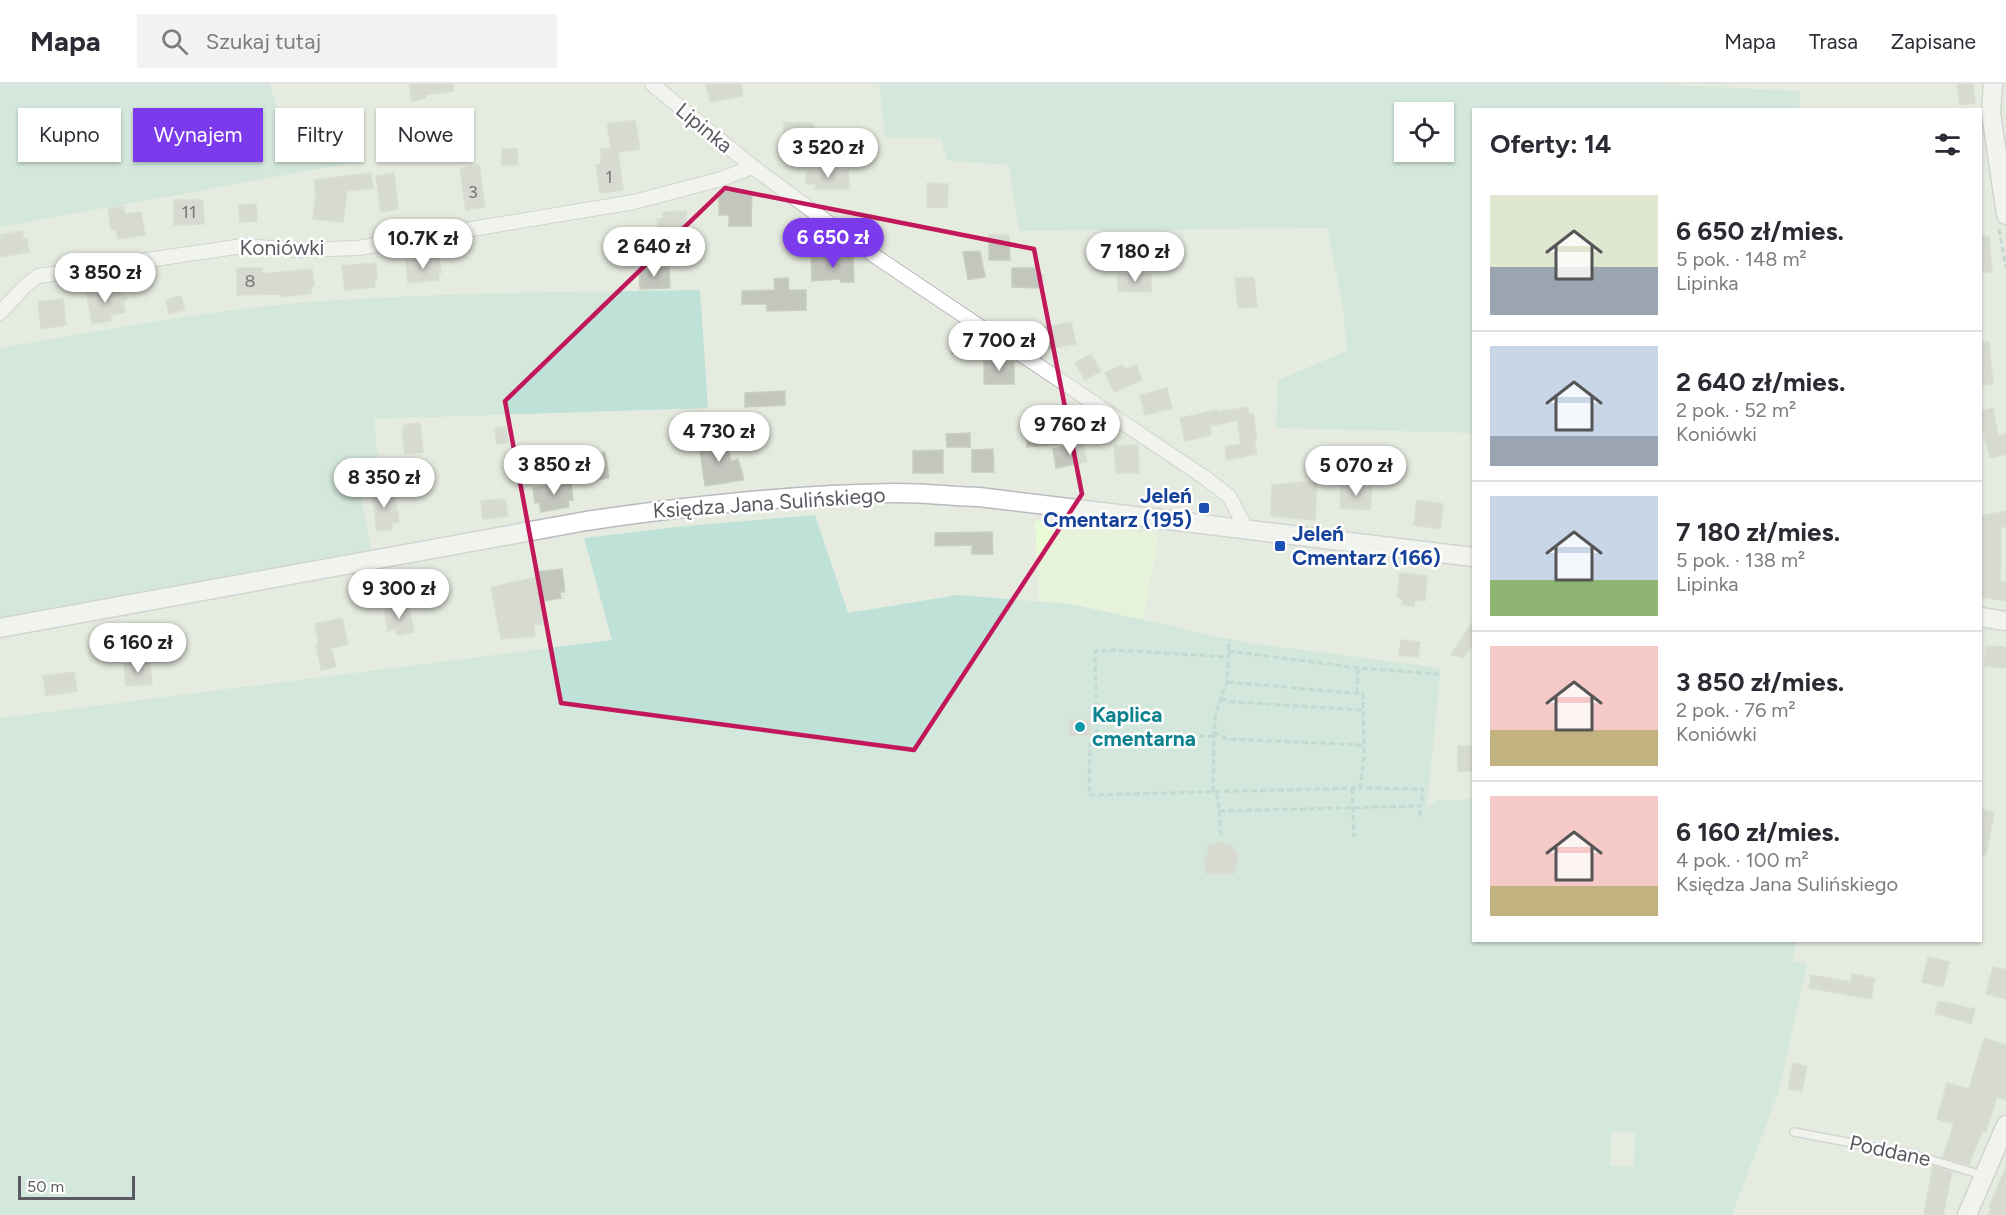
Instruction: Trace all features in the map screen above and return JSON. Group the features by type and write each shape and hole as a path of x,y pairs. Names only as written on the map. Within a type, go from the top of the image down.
{"street":[{"name":"Lipinka","path":"652,84 753,167 857,244 1204,477 1229,496 1247,530"},
{"path":"1993,84 1991,113 2006,215"},
{"name":"Koniówki","path":"0,313 25,286 38,276 243,246 300,250 358,248 634,202 721,179 753,167"},
{"name":"Księdza Jana Sulińskiego","path":"0,628 585,521 669,509 810,497 898,493 979,497 1472,557"},
{"path":"1982,617 2006,621"},
{"path":"1967,1215 2006,1125"}],"lane":[{"name":"Poddane","path":"1794,1132 1916,1155 1984,1176"}],"path":[{"path":"1221,835 1218,797 1214,791 1214,734 1216,713 1227,682 1229,639"},
{"path":"1097,735 1095,651 1139,651 1228,657"},
{"path":"1228,651 1358,668 1439,674"},
{"path":"1357,693 1358,668"},
{"path":"1227,682 1363,694 1364,755 1360,788"},
{"path":"1221,699 1234,702 1363,710"},
{"path":"1363,746 1227,739 1214,734 1097,735 1090,742 1089,795 1352,788 1423,789 1420,816"},
{"path":"1352,788 1354,837"},
{"path":"1219,811 1421,806"}],"highlighted area":[{"path":"725,188 1034,249 1082,494 914,750 561,703 505,401"}],"shaded area":[{"path":"0,84 270,84 277,108 275,108 275,162 358,162 0,227"},
{"path":"879,84 1646,84 1800,91 1799,108 1472,108 1472,433 1276,428 1278,380 1347,351 1343,307 1327,228 1019,231 1009,165 948,161 940,138 885,138"},
{"path":"700,290 708,408 374,419 378,458 354,461 372,551 0,618 0,348 193,315 310,302 456,294"},
{"path":"815,515 848,613 957,595 1071,604 1243,642 1441,668 1427,808 1437,800 1472,799 1472,942 1796,942 1793,961 1807,964 1779,1091 1732,1215 0,1215 0,718 612,640 584,538 676,527","holes":["1611,1132 1635,1133 1634,1166 1610,1166"]},
{"path":"1035,521 1159,534 1143,620 1071,604 1039,602"}],"building":[{"path":"409,84 453,84 453,91 426,95 426,98 412,101"},
{"path":"706,84 741,84 743,96 710,102"},
{"path":"1957,84 1973,84 1975,103 1960,105"},
{"path":"635,120 640,149 618,152 623,190 600,193 596,165 601,164 601,149 611,149 607,124"},
{"path":"784,123 813,123 814,142 784,142"},
{"path":"502,149 517,149 518,165 502,165"},
{"path":"479,165 485,207 466,210 460,169"},
{"path":"848,170 849,189 815,189 815,184 806,184 806,171"},
{"path":"371,173 373,188 347,191 343,222 313,219 316,195 314,180"},
{"path":"394,173 398,209 381,212 376,176"},
{"path":"927,183 948,184 947,208 927,207"},
{"path":"719,191 752,192 751,226 729,226 729,215 719,215"},
{"path":"174,200 203,200 204,224 174,225"},
{"path":"256,204 257,221 240,222 239,205"},
{"path":"123,206 125,214 141,212 145,235 118,239 116,229 111,230 108,209"},
{"path":"686,211 687,231 658,232 657,219 663,218 663,212"},
{"path":"22,231 24,239 27,239 29,252 0,257 0,235"},
{"path":"989,235 1009,235 1010,260 989,260"},
{"path":"1982,236 1989,236 1992,272 1982,272"},
{"path":"980,251 985,277 968,280 963,252"},
{"path":"439,256 441,273 438,273 439,280 408,283 406,260"},
{"path":"853,256 854,282 841,282 841,279 812,281 811,258"},
{"path":"376,263 375,287 345,290 342,266"},
{"path":"669,267 670,288 640,289 639,268"},
{"path":"237,268 262,268 262,274 312,269 314,286 311,286 311,293 281,297 281,294 237,295"},
{"path":"1012,268 1036,268 1035,274 1043,275 1042,288 1012,287"},
{"path":"1118,274 1151,274 1151,292 1118,291"},
{"path":"1254,277 1257,307 1238,308 1235,278"},
{"path":"788,278 789,290 806,290 806,310 767,311 767,304 742,304 742,291 775,290 774,279"},
{"path":"102,286 103,293 121,290 121,294 128,298 123,303 125,312 110,315 111,321 92,324 86,288"},
{"path":"181,296 185,310 169,314 166,300"},
{"path":"63,299 66,325 41,329 38,302"},
{"path":"1071,322 1076,344 1048,349 1044,327"},
{"path":"970,331 972,352 952,354 951,337 957,337 956,333"},
{"path":"1982,342 1989,342 1993,384 1982,385"},
{"path":"1091,354 1101,371 1085,380 1075,363"},
{"path":"984,361 1014,361 1014,384 984,384"},
{"path":"1122,365 1125,370 1136,365 1142,380 1114,392 1105,373"},
{"path":"1167,388 1172,408 1145,415 1140,395"},
{"path":"785,391 785,405 745,407 745,393"},
{"path":"1248,407 1249,414 1253,414 1257,454 1227,460 1225,447 1241,444 1237,420 1210,426 1211,435 1185,441 1180,418 1217,410 1218,412"},
{"path":"1993,408 1998,436 2006,434 2006,454 1990,458 1982,424 1982,411"},
{"path":"420,423 423,452 405,454 402,430 404,425"},
{"path":"1056,425 1057,444 1027,447 1026,427"},
{"path":"506,427 508,443 497,444 495,428"},
{"path":"970,433 970,447 947,447 946,434"},
{"path":"726,437 731,461 738,459 744,480 705,486 699,444"},
{"path":"1083,443 1087,462 1056,468 1053,449"},
{"path":"1138,445 1139,473 1116,473 1114,446"},
{"path":"993,449 994,472 972,472 972,450"},
{"path":"943,450 943,473 913,473 913,451"},
{"path":"605,452 609,478 586,482 582,456"},
{"path":"571,482 573,500 568,501 569,507 541,512 539,502 535,503 533,488"},
{"path":"1317,483 1315,520 1271,516 1272,485"},
{"path":"383,485 385,498 395,496 399,522 392,523 392,529 377,531 371,487"},
{"path":"1341,485 1372,487 1370,510 1340,508"},
{"path":"505,499 508,516 483,519 481,501"},
{"path":"1417,500 1443,504 1440,529 1414,525"},
{"path":"2006,511 2006,526 2001,528 2000,582 2006,583 2006,601 1982,597 1982,516"},
{"path":"992,532 993,554 972,554 972,545 935,546 935,533"},
{"path":"562,569 565,592 560,592 561,598 541,601 543,624 534,624 535,636 501,639 491,587 538,577 537,572"},
{"path":"1400,573 1427,576 1425,601 1415,600 1414,607 1402,605 1403,599 1397,598"},
{"path":"408,604 414,632 397,635 395,629 388,631 384,610"},
{"path":"342,618 348,644 331,648 336,667 321,670 315,624"},
{"path":"1472,623 1472,644 1463,658 1451,655"},
{"path":"1401,640 1420,642 1418,657 1399,655"},
{"path":"1986,646 2006,647 2006,668 1985,666"},
{"path":"150,662 152,684 126,686 124,664"},
{"path":"74,672 77,691 46,696 43,676"},
{"name":"Kaplica cmentarna","path":"1069,720 1091,721 1090,735 1069,735"},
{"path":"1458,746 1472,746 1472,771 1458,771"},
{"path":"1982,809 1994,812 1986,855 1982,854"},
{"path":"1219,842 1233,845 1232,848 1238,852 1234,874 1206,874 1203,857 1209,853 1207,845"},
{"path":"1928,957 1949,962 1943,987 1922,982"},
{"path":"1993,967 2006,970 2006,999 1986,994"},
{"path":"1852,974 1875,978 1871,999 1809,988 1811,975 1851,982"},
{"path":"1938,1001 1975,1009 1971,1023 1935,1014"},
{"path":"1984,1038 2006,1045 2006,1100 1997,1097 1986,1132 1982,1131 1969,1165 1943,1157 1954,1124 1937,1119 1947,1083 1969,1089"},
{"path":"1793,1063 1807,1066 1802,1091 1788,1089"},
{"path":"1933,1166 1952,1172 1943,1215 1924,1215"},
{"path":"2006,1167 2006,1215 1988,1215 1991,1208 1989,1207"}],"place":[{"name":"Jeleń Cmentarz (195)","path":"1204,508"},
{"name":"Jeleń Cmentarz (166)","path":"1280,546"},
{"name":"Kaplica cmentarna","path":"1080,727"}]}
